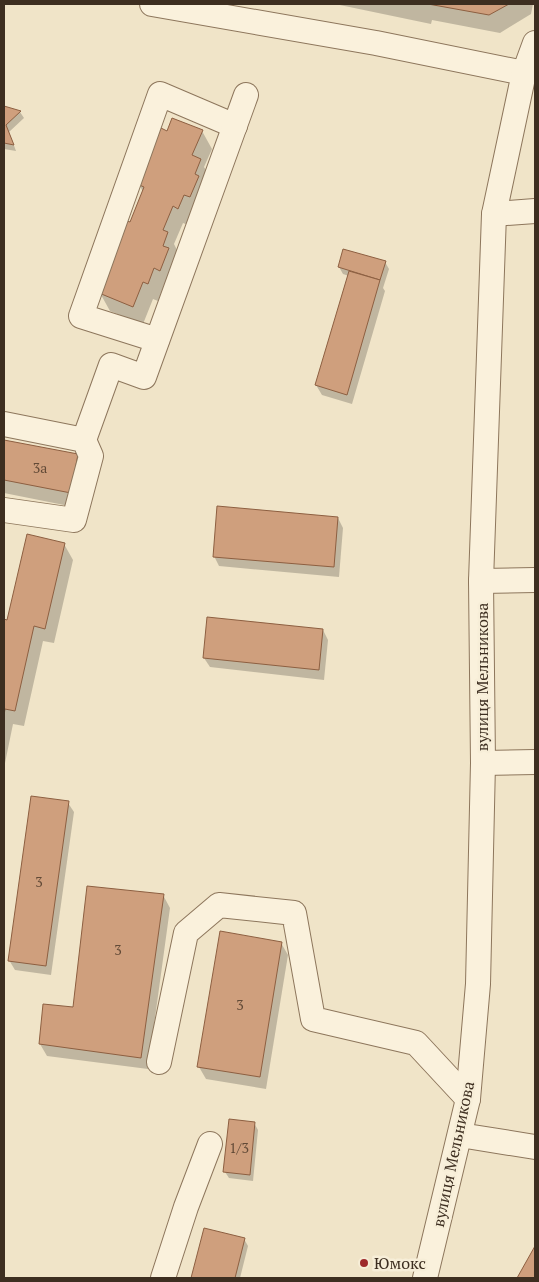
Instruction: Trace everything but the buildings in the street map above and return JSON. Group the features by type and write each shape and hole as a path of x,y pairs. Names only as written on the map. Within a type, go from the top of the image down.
{"street":[{"path":"152,4 186,7 524,73"},
{"name":"вулиця Мельникова","path":"425,1278 468,1099 478,984 483,762 481,581 494,214 524,73 535,43"},
{"path":"157,340 81,316 160,94 235,126"},
{"path":"4,510 74,520 91,456 84,440 111,365 144,377 246,95"},
{"path":"494,214 535,211"},
{"path":"4,424 84,440"},
{"path":"481,581 535,580"},
{"path":"483,762 535,762"},
{"path":"159,1062 186,933 219,905 294,913 313,1019 416,1043 468,1099"},
{"path":"460,1135 535,1148"},
{"path":"163,1278 186,1207 210,1144"}],"place":[{"name":"Юмокс","path":"364,1263"}]}
